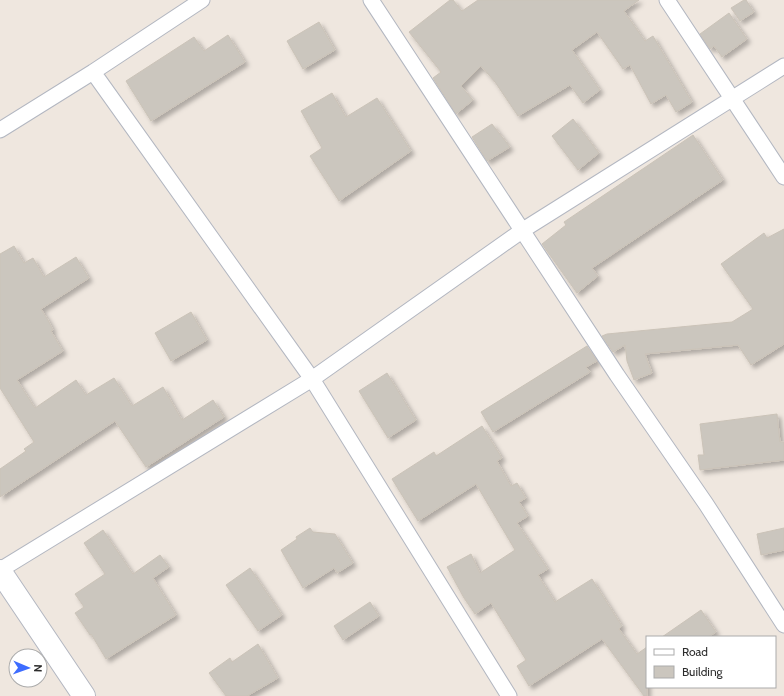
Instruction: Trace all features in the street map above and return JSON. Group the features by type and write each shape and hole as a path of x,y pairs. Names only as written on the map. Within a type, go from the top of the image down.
{"street":[{"path":"0,130 93,72 202,0"},
{"path":"371,0 617,375 706,504 784,624"},
{"path":"667,0 784,177"},
{"path":"84,696 0,571 312,379 523,230 784,66"},
{"path":"93,72 312,379 509,696"}],"building":[{"path":"450,0 453,0 462,11 478,0 639,0 624,11 645,41 653,36 692,102 676,112 666,95 651,104 630,65 623,69 597,32 572,50 600,90 583,103 570,85 518,116 495,82 481,66 461,86 473,100 456,114 433,78 441,72 409,32"},
{"path":"746,0 754,12 740,21 731,8"},
{"path":"729,13 747,39 722,57 714,46 710,49 700,34"},
{"path":"319,22 335,50 303,69 287,41"},
{"path":"228,35 245,62 151,121 126,81 194,37 204,51"},
{"path":"332,93 346,117 377,98 411,151 339,201 310,156 322,148 301,111"},
{"path":"573,119 599,153 578,170 552,136"},
{"path":"492,124 510,147 487,161 472,137"},
{"path":"693,135 723,180 592,268 598,276 577,293 542,244 566,225 564,222"},
{"path":"784,229 784,344 751,365 738,345 645,354 652,373 634,380 627,361 625,345 613,352 602,336 607,334 732,322 753,309 721,264 764,233 767,238"},
{"path":"14,246 24,263 33,258 44,277 76,257 89,278 41,309 53,330 51,331 63,351 17,380 35,408 76,380 86,395 114,378 132,406 163,387 182,420 213,400 224,417 146,467 115,421 0,497 0,469 26,451 24,449 34,442 0,388 0,254"},
{"path":"191,312 207,340 171,361 155,333"},
{"path":"587,346 597,361 586,367 590,372 493,432 481,412"},
{"path":"387,373 416,420 388,438 359,391"},
{"path":"777,414 780,442 784,442 784,460 700,470 698,455 704,455 700,424"},
{"path":"482,426 502,458 497,461 511,486 517,483 526,498 519,502 528,516 517,523 548,569 538,575 555,602 592,579 622,626 619,629 637,654 646,648 647,696 644,696 602,639 529,686 517,666 526,660 491,603 475,614 464,598 447,567 471,554 480,573 515,550 476,484 418,521 392,479 434,452 436,456"},
{"path":"310,528 313,532 335,534 353,563 337,573 334,568 303,588 281,550 297,539 296,537"},
{"path":"784,528 784,550 761,555 757,534"},
{"path":"103,530 133,574 160,555 169,567 153,578 176,615 106,659 91,634 90,635 75,613 84,607 75,594 105,574 84,543"},
{"path":"250,568 282,615 258,631 226,585"},
{"path":"370,602 379,616 343,640 334,626"},
{"path":"701,610 716,632 710,636 663,636"},
{"path":"258,644 278,678 247,696 226,696 209,673 230,658 232,662"}]}
